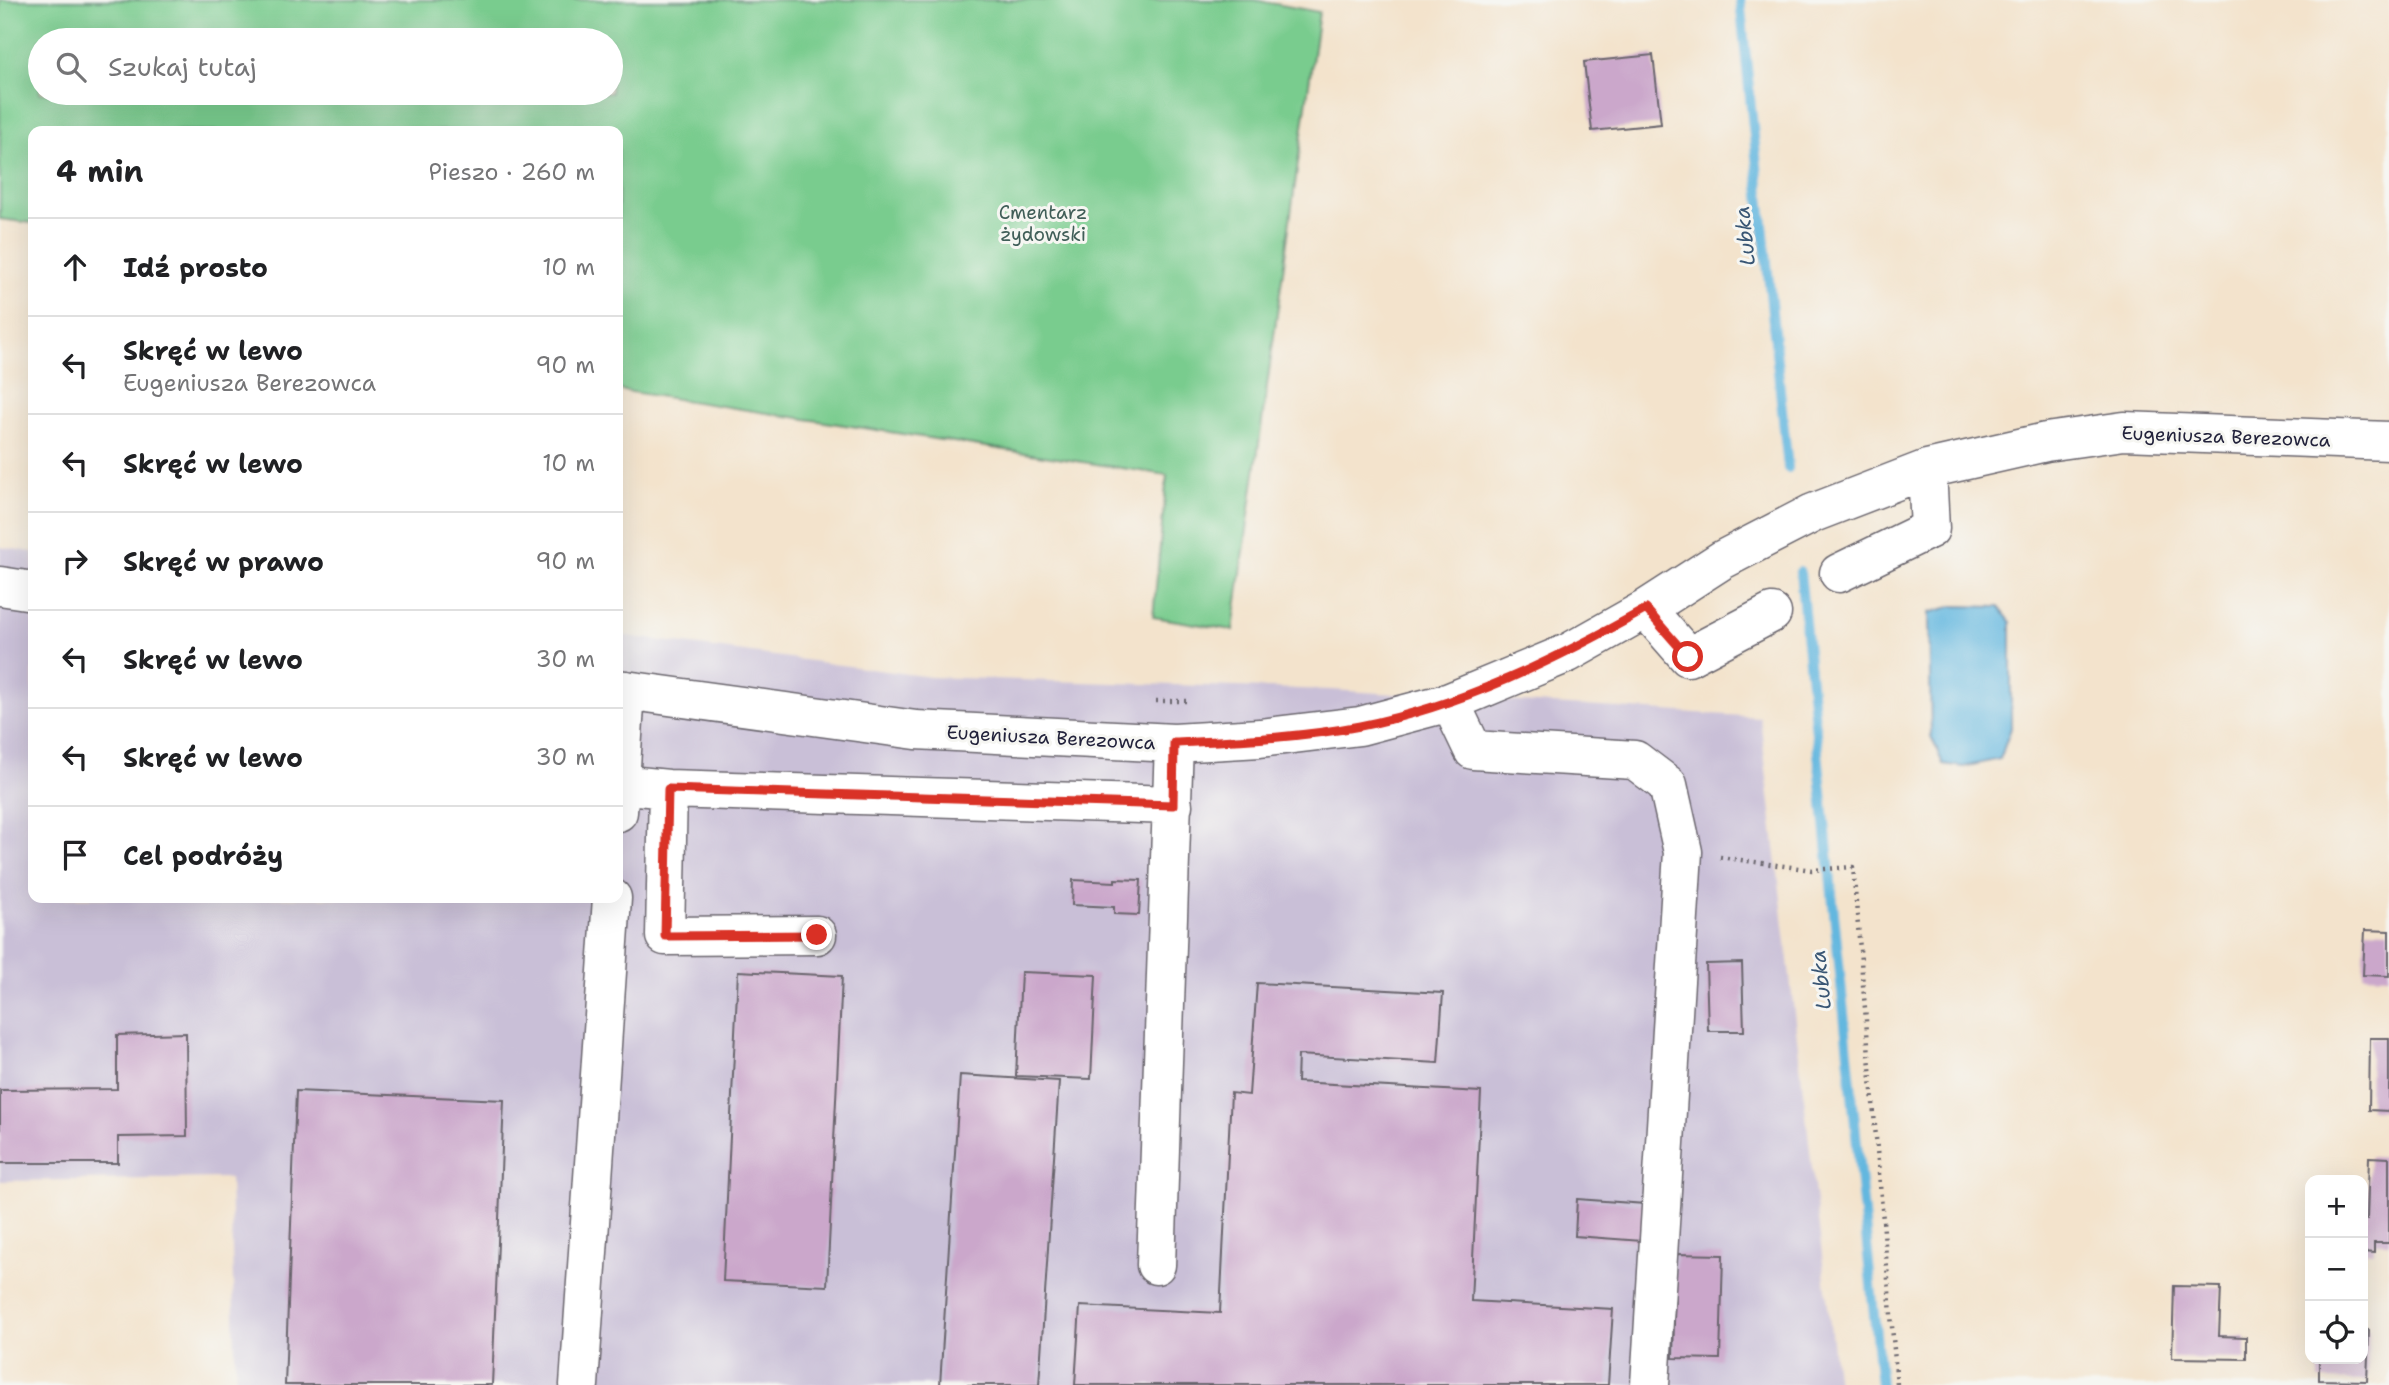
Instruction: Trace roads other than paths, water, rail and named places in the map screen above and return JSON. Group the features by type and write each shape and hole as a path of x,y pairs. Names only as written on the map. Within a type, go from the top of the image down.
{"street":[{"name":"Eugeniusza Berezowca","path":"623,690 916,730 1174,743 1260,738 1360,726 1450,702 1568,653 1646,609 1722,560 1813,513 1927,470 2046,442 2124,431 2389,441"},
{"path":"1839,573 1930,529 1927,470"},
{"path":"0,586 28,590"},
{"path":"1646,609 1688,657 1772,613"},
{"path":"1450,702 1473,750 1635,760 1668,785 1683,852 1650,1385"},
{"path":"1156,1265 1174,743"},
{"path":"623,793 668,789 1173,805"},
{"path":"668,789 665,936 817,935"},
{"path":"579,1385 612,903"}],"water":[{"path":"1953,606 1999,607 2011,622 2011,728 2000,759 1963,767 1943,764 1931,736 1929,613"}],"waterway":[{"name":"Lubka","path":"1740,0 1788,468"},
{"name":"Lubka","path":"1800,572 1881,1385"}],"park label":[{"name":"Cmentarz żydowski","path":"1043,223"}]}
